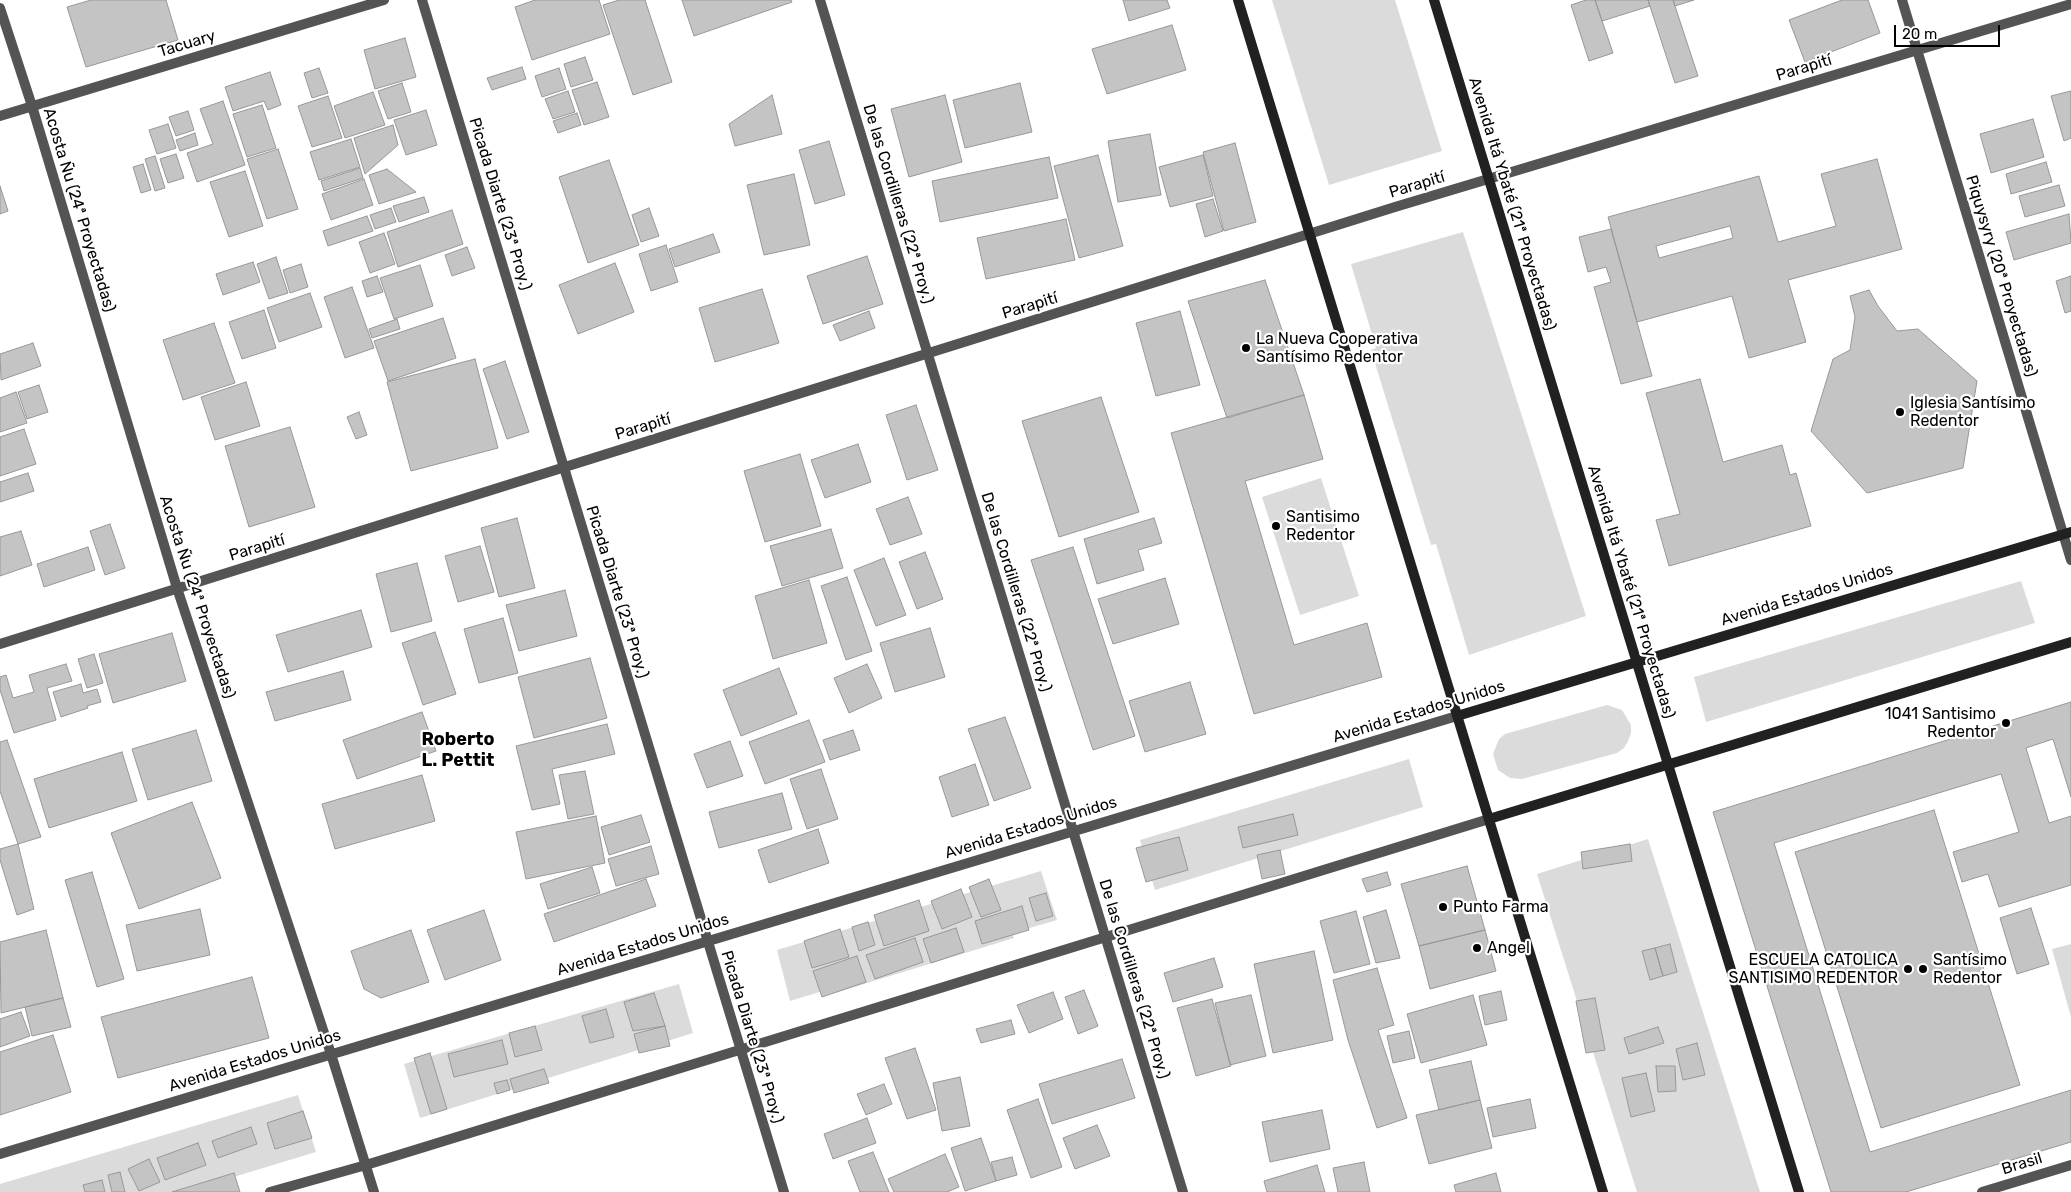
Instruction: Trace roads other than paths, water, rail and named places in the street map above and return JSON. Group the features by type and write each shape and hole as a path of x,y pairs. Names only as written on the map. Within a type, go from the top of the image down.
{"main road":[{"path":"1238,0 1603,1192"},
{"name":"Avenida Itá Ybaté (21ª Proyectadas)","path":"1434,0 1799,1192"},
{"name":"Avenida Estados Unidos","path":"1457,716 2067,533"},
{"path":"1489,819 2071,642"}],"street":[{"name":"Tacuary","path":"0,116 384,0"},
{"name":"Picada Diarte (23ª Proy.)","path":"422,0 784,1192"},
{"name":"De las Cordilleras (22ª Proy.)","path":"820,0 1183,1192"},
{"name":"Piquysyry (20ª Proyectadas)","path":"1902,0 2067,533 2071,560"},
{"name":"Parapití","path":"0,644 1310,234 2071,4"},
{"name":"Acosta Ñu (24ª Proyectadas)","path":"0,8 32,106 177,588 331,1054 374,1192"},
{"name":"Avenida Estados Unidos","path":"0,1154 1457,716"},
{"path":"270,1192 366,1165 1489,819"},
{"name":"Brasil","path":"1982,1192 2071,1165"}],"place":[{"name":"La Nueva Cooperativa Santísimo Redentor","path":"1246,348"},
{"name":"Iglesia Santísimo Redentor","path":"1900,412"},
{"name":"Santisimo Redentor","path":"1276,526"},
{"name":"1041 Santisimo Redentor","path":"2006,723"},
{"name":"Punto Farma","path":"1443,907"},
{"name":"Angel","path":"1477,948"},
{"name":"ESCUELA CATOLICA SANTISIMO REDENTOR","path":"1908,969"},
{"name":"Santísimo Redentor","path":"1923,969"}],"district":[{"name":"Roberto L. Pettit","path":"458,750"}]}
